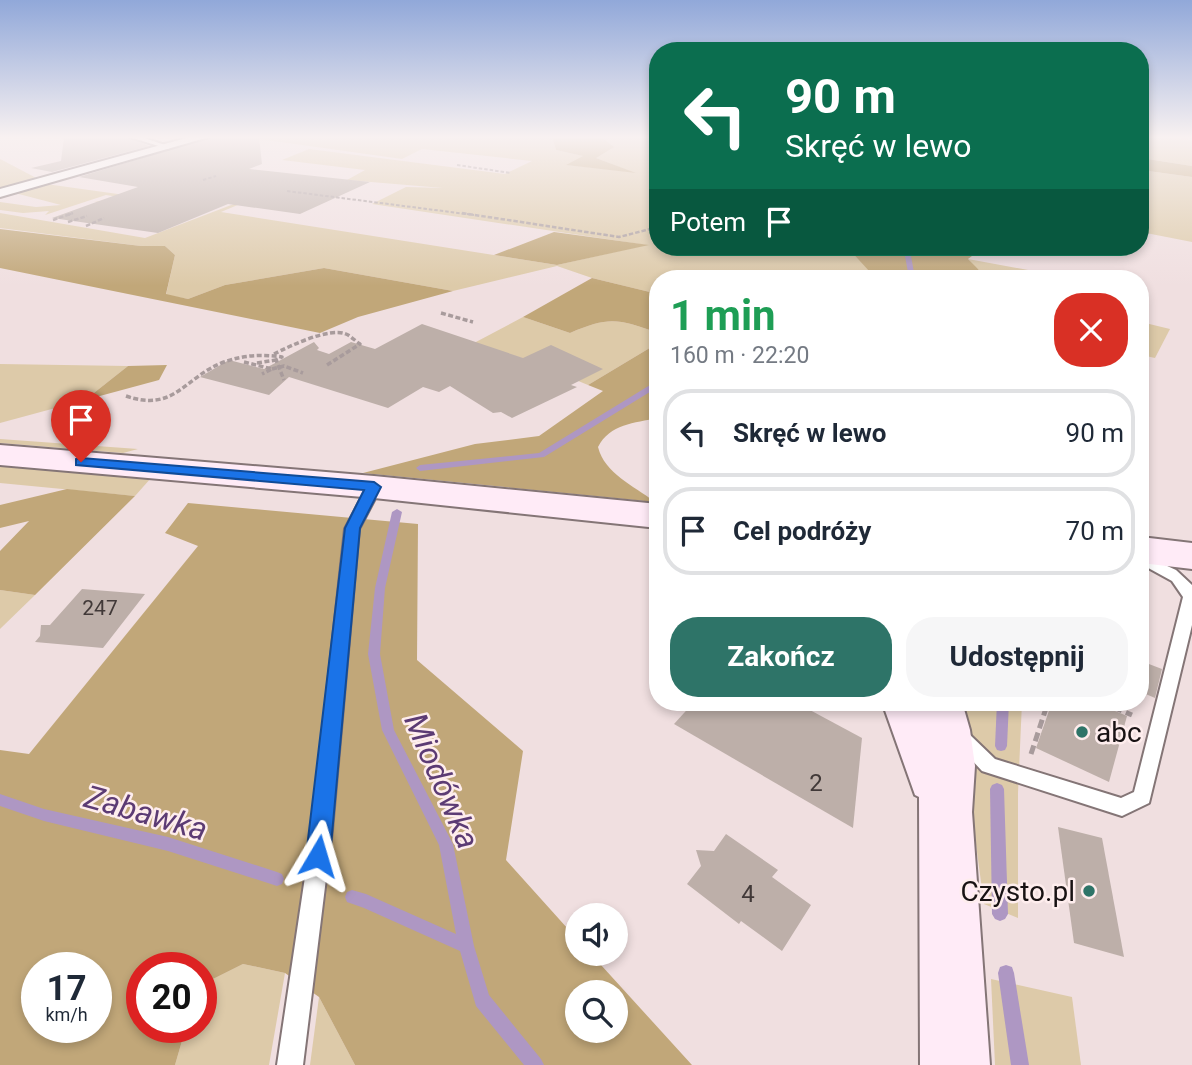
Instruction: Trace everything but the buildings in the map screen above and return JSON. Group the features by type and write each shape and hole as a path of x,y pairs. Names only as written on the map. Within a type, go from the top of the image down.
{"main road":[{"path":"0,455 374,487 649,515"},
{"path":"594,510 649,525"},
{"path":"931,711 949,766 945,812 955,1065"}],"street":[{"path":"0,193 23,187"}],"lane":[{"path":"290,1065 322,830 352,528 374,487"},
{"path":"935,711 969,748 989,765 1122,807 1142,797 1191,597 1186,585 1171,573 1156,554"}],"path":[{"path":"287,191 397,203 618,237 649,230"},
{"path":"53,220 73,213"},
{"path":"68,222 87,216"},
{"path":"86,226 104,218"},
{"path":"442,313 473,322"},
{"path":"252,364 274,358 292,345 335,333 344,334 360,344 327,365"},
{"path":"244,362 256,353 274,358 284,380"},
{"path":"126,396 133,400 152,402 223,363 244,362 272,369"},
{"path":"262,374 279,367 303,373"},
{"path":"1027,765 1045,711"},
{"path":"1122,711 1132,715"}],"shaded area":[{"path":"0,187 18,187 0,191"},
{"path":"34,187 65,187 168,201 124,206 94,201 116,202 125,198 106,195 45,215 49,211 23,213 0,210 0,202 36,207 61,205 11,192"},
{"path":"406,187 443,188 427,187 649,187 649,256 856,256 869,270 649,270 649,292 557,266 453,291 324,268 225,285 188,299 166,295 175,255 165,246 141,246 0,228 0,213 145,238 271,191 221,212 557,265 646,245 372,204"},
{"path":"1149,187 1192,187 1192,242 1149,234"},
{"path":"0,229 141,246 165,246 175,255 166,294 188,299 225,285 324,268 453,291 358,317 320,333 0,268"},
{"path":"554,232 649,245 557,265 494,255"},
{"path":"855,256 972,256 968,259 979,270 868,270"},
{"path":"968,259 1028,270 980,270"},
{"path":"592,278 649,292 649,330 614,321 595,324 570,333 523,317"},
{"path":"523,317 570,333 595,324 614,321 649,330 649,348 588,385 525,359 474,343"},
{"path":"1149,324 1170,329 1155,358 1149,357"},
{"path":"649,348 649,420 616,429 603,439 598,447 613,472 649,498 649,501 363,473 475,444 539,436 603,391 588,385"},
{"path":"0,364 128,366 85,400 0,423"},
{"path":"167,365 159,380 85,400 128,366"},
{"path":"0,439 138,449 123,453 0,443"},
{"path":"0,465 151,478 135,496 0,483"},
{"path":"67,489 135,496 35,595 0,590 0,551 29,521 0,528 0,505"},
{"path":"188,503 418,524 417,660 523,751 506,860 565,926 565,966 602,966 615,980 565,980 565,1043 628,1043 628,995 692,1065 355,1065 319,997 285,973 243,964 217,977 217,952 126,952 126,1043 181,1043 175,1065 0,1065 0,750 29,754 198,546 165,533"},
{"path":"0,590 35,595 0,629"},
{"path":"953,711 1022,711 1018,793 1018,918 984,904 961,733"},
{"path":"243,964 285,973 269,1065 175,1065 181,1043 217,1043 217,977"},
{"path":"991,979 1072,997 1081,1065 995,1065"},
{"path":"319,997 355,1065 310,1065"}],"waterway":[{"name":"Miodówka","path":"908,256 911,270"},
{"name":"Miodówka","path":"420,468 541,455 649,389"},
{"name":"Miodówka","path":"397,512 380,588 374,654 388,730 446,844 466,946"},
{"path":"1001,746 1003,711"},
{"path":"997,789 1000,914"},
{"name":"Zabawka","path":"0,800 44,815 168,844 277,879"},
{"name":"Zabawka","path":"352,897 466,946"},
{"name":"Zabawka","path":"466,946 482,1000 535,1065"},
{"path":"1006,973 1020,1065"}],"place":[{"name":"abc","path":"1082,732"},
{"name":"Czysto.pl","path":"1089,891"}],"route":[{"path":"81,462 374,487 352,528 318,856"}]}
